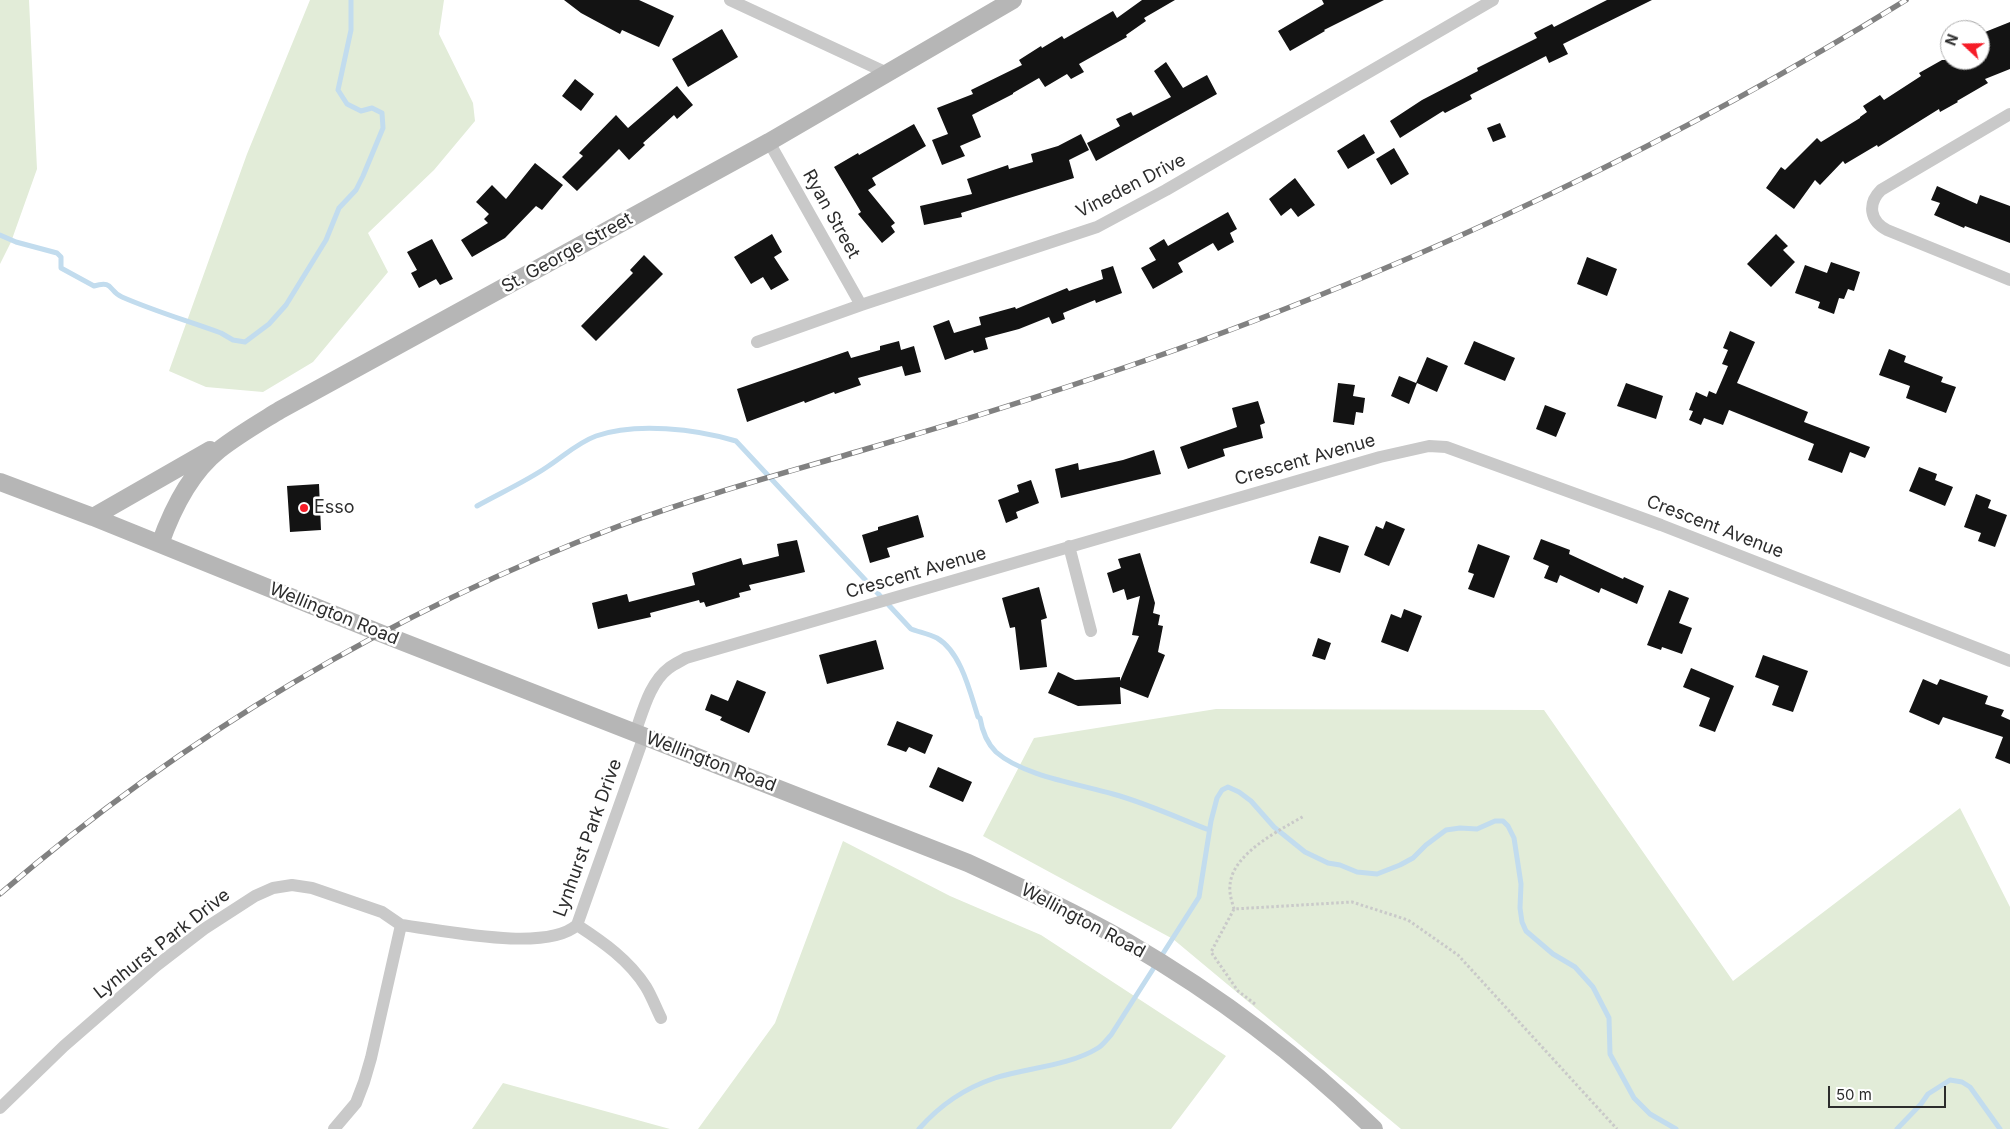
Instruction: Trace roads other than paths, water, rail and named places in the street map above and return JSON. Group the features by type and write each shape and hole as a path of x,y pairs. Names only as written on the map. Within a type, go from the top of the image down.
{"main road":[{"name":"St. George Street","path":"160,544 167,522 182,494 199,470 217,452 280,410 769,142 1013,0"},
{"path":"93,517 280,410"},
{"name":"Wellington Road","path":"0,482 968,863 1088,921 1157,960 1245,1020 1329,1088 1374,1129"}],"street":[{"path":"730,0 887,73"},
{"name":"Vineden Drive","path":"757,342 1096,227 1159,194 1493,0"},
{"path":"2010,114 1881,190 1873,202 1872,208 1875,221 1887,230 2010,280"},
{"name":"Ryan Street","path":"769,142 862,305"},
{"name":"Crescent Avenue","path":"640,734 647,700 657,682 669,668 686,658 1411,448 1429,446 1446,447 1661,524 2010,661"},
{"path":"1069,546 1092,631"},
{"name":"Lynhurst Park Drive","path":"0,1108 64,1046 136,983 204,929 255,896 273,888 292,885 312,888 382,912 401,925 524,940 552,937 571,931 577,925 640,734"},
{"path":"334,1129 356,1103 364,1082 401,925"},
{"path":"577,925 607,944 631,968 646,987 661,1018"}],"waterway":[{"path":"0,235 16,242 57,253 61,257 61,268 94,286 108,285 118,295 134,302 221,333 233,340 245,342 269,324 286,305 326,240 339,208 356,190 383,128 382,113 372,108 361,111 347,104 338,90 351,30 351,0"},
{"path":"477,506 521,483 583,442 596,436 629,429 647,428 685,430 736,441 911,629 931,635 945,644 964,673 985,736 996,752 1007,760 1036,773 1150,806 1209,830"},
{"path":"919,1129 944,1105 973,1087 995,1078 1074,1059 1098,1048 1105,1042 1199,897 1211,821 1217,798 1222,790 1228,787 1251,801 1274,827 1305,852 1328,863 1340,865 1357,872 1377,874 1400,865 1413,858 1426,845 1446,830 1460,828 1477,829 1495,821 1503,821 1514,838 1521,884 1520,908 1522,922 1526,931 1553,954 1575,967 1593,987 1609,1018 1610,1054 1634,1098 1650,1114 1676,1129"},
{"path":"1897,1129 1928,1094 1950,1080 1962,1082 1970,1087 2000,1129"}],"railway":[{"path":"0,894 70,836 142,782 217,731 293,683 372,638 453,597 535,560 649,515 982,414 1100,376 1272,314 1365,277 1551,194 1642,148 1820,52 1906,0"}],"place":[{"name":"Esso","path":"304,508"}]}
